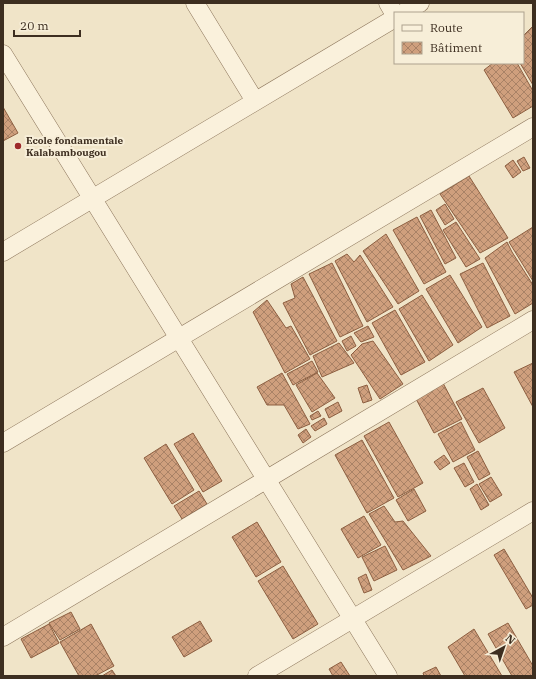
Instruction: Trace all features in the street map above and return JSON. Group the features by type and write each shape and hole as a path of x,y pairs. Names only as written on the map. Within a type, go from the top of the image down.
{"street":[{"path":"196,3 255,101"},
{"path":"388,3 394,15"},
{"path":"405,12 420,3"},
{"path":"3,252 394,18"},
{"path":"3,54 388,676"},
{"path":"3,443 533,127"},
{"path":"3,637 533,320"},
{"path":"257,676 533,511"}],"building":[{"path":"533,26 533,85 521,64 524,64 524,35"},
{"path":"492,64 518,64 533,91 533,106 513,118 484,70"},
{"path":"3,107 18,133 3,141"},
{"path":"524,157 530,168 523,171 517,161"},
{"path":"513,160 521,172 513,178 505,166"},
{"path":"469,176 508,238 480,253 440,194"},
{"path":"445,204 454,219 445,225 436,210"},
{"path":"431,210 456,258 445,264 420,216"},
{"path":"417,217 446,272 424,284 393,230"},
{"path":"456,222 480,259 466,267 443,230"},
{"path":"533,227 533,281 509,242"},
{"path":"386,234 419,291 398,304 363,251"},
{"path":"507,242 533,285 533,303 515,314 485,258"},
{"path":"347,254 354,262 360,255 393,307 367,322 335,261"},
{"path":"332,263 363,326 340,337 309,274"},
{"path":"483,263 510,316 487,328 460,274"},
{"path":"450,275 482,327 458,343 426,289"},
{"path":"303,277 337,341 310,355 283,303 295,298 291,284"},
{"path":"422,295 453,345 429,361 399,309"},
{"path":"267,300 286,328 291,326 310,359 285,373 253,312"},
{"path":"395,310 425,362 401,375 372,323"},
{"path":"368,326 374,337 361,342 354,333"},
{"path":"351,336 356,346 347,351 342,341"},
{"path":"373,341 403,384 380,399 351,355 362,344"},
{"path":"339,343 354,363 322,377 313,356"},
{"path":"312,361 318,372 293,385 287,374"},
{"path":"533,363 533,407 514,372"},
{"path":"282,373 310,424 298,429 284,405 267,405 257,387"},
{"path":"317,373 335,398 312,412 296,385"},
{"path":"443,383 462,419 434,433 415,397"},
{"path":"367,385 372,400 363,403 358,388"},
{"path":"483,388 505,428 479,443 456,402"},
{"path":"338,402 342,411 329,418 325,409"},
{"path":"318,411 321,416 312,420 310,416"},
{"path":"324,418 327,424 315,431 311,426"},
{"path":"389,422 423,483 398,497 364,436"},
{"path":"461,422 475,450 453,462 438,434"},
{"path":"306,429 311,437 303,443 298,435"},
{"path":"193,433 222,481 203,492 174,444"},
{"path":"362,440 394,498 367,513 335,455"},
{"path":"166,444 194,490 172,504 144,458"},
{"path":"478,451 490,474 479,480 467,457"},
{"path":"444,455 450,463 440,470 434,462"},
{"path":"464,463 474,482 465,487 454,468"},
{"path":"491,477 502,495 490,502 479,484"},
{"path":"477,484 489,505 481,510 470,489"},
{"path":"414,489 426,511 408,521 396,500"},
{"path":"199,491 207,504 182,519 174,506"},
{"path":"384,506 395,522 403,521 431,556 403,570 369,514"},
{"path":"364,516 381,545 358,558 341,529"},
{"path":"257,522 281,562 256,577 232,537"},
{"path":"385,546 397,570 374,581 362,557"},
{"path":"504,549 533,598 533,605 526,609 494,555"},
{"path":"283,566 318,624 293,639 258,581"},
{"path":"366,574 372,590 364,593 358,578"},
{"path":"71,612 80,629 60,640 49,623"},
{"path":"200,621 212,641 184,657 172,637"},
{"path":"508,623 533,666 533,676 512,676 488,634"},
{"path":"49,624 59,643 31,658 21,639"},
{"path":"91,624 114,666 95,676 79,676 60,642"},
{"path":"474,629 502,676 465,676 448,647"},
{"path":"341,662 350,676 333,676 329,669"},
{"path":"436,667 441,676 424,676 423,673"},
{"path":"112,670 116,676 102,676"}],"place":[{"name":"Ecole fondamentale Kalabambougou","path":"18,146"}]}
